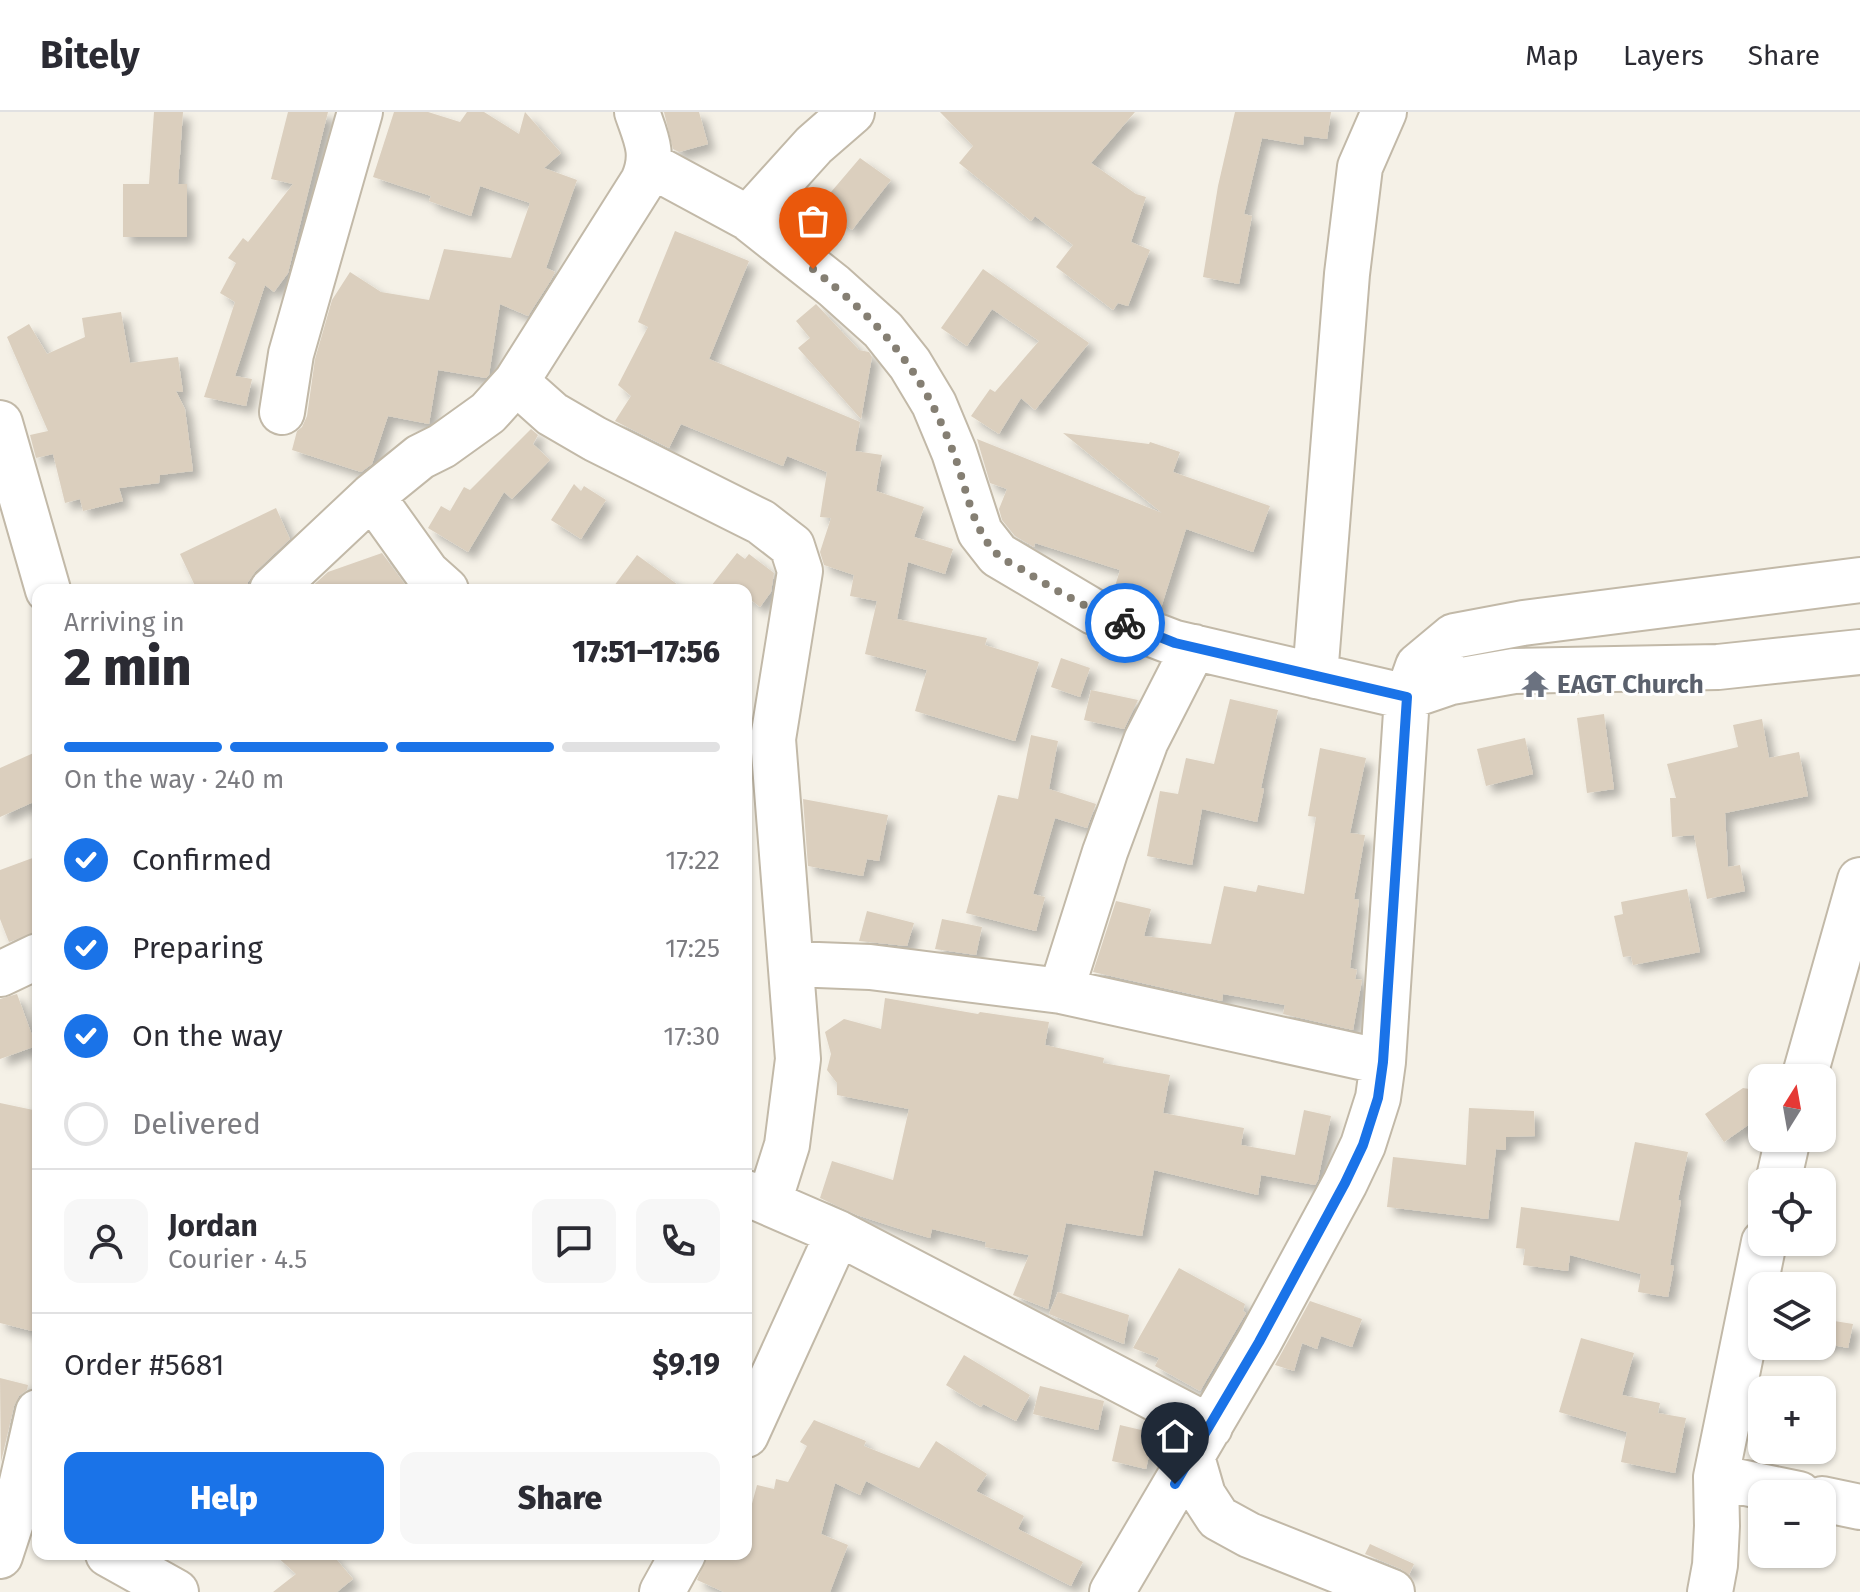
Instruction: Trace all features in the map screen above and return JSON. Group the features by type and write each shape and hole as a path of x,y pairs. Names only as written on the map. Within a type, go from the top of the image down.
{"street":[{"path":"282,412 291,354 360,112"},
{"path":"278,584 372,496 420,457 442,446 488,413 516,382 643,181 650,165 648,143 637,112"},
{"path":"748,218 814,145 852,112"},
{"path":"1315,676 1347,274 1360,167 1384,112"},
{"path":"650,165 748,218 834,286 883,330 910,364 934,404 980,532 998,555 1094,612 1194,647 1407,697 1451,682 1514,671 1718,667 1860,652"},
{"path":"516,382 552,414 595,439 761,522 792,546 800,571 773,739 798,1059 787,1145 757,1198 838,1233 1201,1442"},
{"path":"0,423 46,584"},
{"path":"372,496 427,573 439,584"},
{"path":"1112,1592 1201,1442 1363,1145 1378,1098 1383,1062 1407,697 1418,666 1454,636 1523,623 1860,580"},
{"path":"1061,991 1105,852 1146,741 1194,647"},
{"path":"1808,1064 1860,880"},
{"path":"0,974 32,959"},
{"path":"792,964 870,967 1061,991 1383,1062"},
{"path":"752,1422 838,1233"},
{"path":"1710,1592 1715,1565 1716,1477 1761,1256"},
{"path":"0,1556 28,1510 23,1433"},
{"path":"1201,1442 1203,1495 1218,1518 1316,1578 1392,1592"},
{"path":"1716,1477 1748,1484"},
{"path":"1836,1502 1860,1507"},
{"path":"129,1560 176,1592"},
{"path":"662,1592 680,1560"}],"building":[{"path":"154,112 183,112 178,184 187,184 187,237 123,237 123,184 149,184"},
{"path":"288,112 328,112 288,273 274,292 265,285 235,376 252,379 246,406 204,397 235,302 220,293 236,263 228,258 243,238 248,242 293,184 271,179"},
{"path":"394,112 428,112 460,122 467,112 484,112 519,134 525,112 561,153 544,168 577,180 546,268 555,272 551,280 528,316 500,304 489,375 486,378 438,370 429,424 388,416 372,464 361,472 292,450 297,431 307,416 315,359 332,300 350,272 381,292 429,300 444,249 511,258 530,203 480,186 471,216 429,201 431,196 373,177"},
{"path":"664,112 699,112 708,144 679,152 673,149"},
{"path":"940,112 1135,112 1091,163 1136,194 1146,197 1131,242 1150,250 1128,306 1118,303 1113,310 1056,267 1073,245 1035,216 1031,221 959,163 973,146"},
{"path":"1235,112 1331,112 1327,139 1304,136 1303,145 1262,138 1244,214 1252,216 1239,284 1203,277 1218,186"},
{"path":"860,158 891,180 852,230 820,205"},
{"path":"675,231 749,261 709,359 860,422 855,451 882,455 876,491 924,507 914,537 953,549 945,574 908,562 897,619 987,638 985,645 1039,662 1015,741 915,711 927,670 865,654 877,601 850,596 854,575 824,565 820,552 831,518 820,517 827,472 787,456 783,466 681,424 669,448 615,421 631,396 618,385 648,327 638,322"},
{"path":"983,269 1089,343 1035,410 1021,398 999,434 971,416 990,389 995,392 1039,341 992,309 967,346 941,328"},
{"path":"816,304 859,350 869,352 872,357 861,419 798,348 810,338 796,321"},
{"path":"121,312 130,363 178,357 183,392 176,391 185,409 193,471 160,475 159,483 119,488 123,501 83,511 80,499 65,503 53,454 36,458 30,435 48,431 7,337 29,324 47,354 85,337 82,318"},
{"path":"531,429 538,435 533,444 550,460 512,499 504,492 468,552 428,528 441,506 450,511 464,487 470,490"},
{"path":"1063,433 1150,442 1180,452 1173,472 1270,506 1253,552 1186,529 1160,611 1113,593 1120,570 1035,543 1034,547 1015,536 1002,520 999,509 1007,489 990,483 977,439 1162,513"},
{"path":"574,484 581,491 584,486 606,500 581,539 551,520"},
{"path":"276,508 290,539 255,572 248,584 194,584 180,554"},
{"path":"382,553 405,584 315,584 328,572"},
{"path":"737,553 745,559 749,554 774,573 771,592 760,607 752,601 752,584 713,584"},
{"path":"637,555 677,584 615,584"},
{"path":"1061,658 1090,668 1080,697 1051,687"},
{"path":"1091,690 1138,700 1124,729 1084,720"},
{"path":"1230,699 1278,710 1257,822 1202,809 1192,865 1147,856 1160,791 1178,794 1186,758 1214,764"},
{"path":"1604,714 1614,789 1587,793 1577,718"},
{"path":"1762,719 1769,758 1799,752 1808,796 1725,813 1728,867 1740,865 1745,891 1707,899 1694,835 1672,837 1670,798 1676,798 1667,764 1738,747 1733,725"},
{"path":"1031,735 1058,741 1049,789 1096,804 1087,828 1055,818 1033,894 1045,897 1036,931 966,913 998,795 1018,799"},
{"path":"1525,738 1533,774 1486,786 1477,749"},
{"path":"1320,748 1366,758 1350,833 1365,835 1354,899 1359,900 1350,968 1357,970 1355,979 1362,980 1353,1030 1283,1014 1285,1005 1223,994 1222,1001 1093,972 1116,901 1151,909 1144,936 1211,944 1224,886 1256,892 1258,885 1304,894 1316,817 1308,816"},
{"path":"32,754 32,803 0,817 0,768"},
{"path":"803,799 888,815 879,861 867,859 863,876 808,866"},
{"path":"32,858 32,933 9,942 0,919 0,870"},
{"path":"1687,889 1700,952 1633,965 1631,956 1623,957 1614,916 1623,914 1621,902"},
{"path":"867,911 914,923 907,946 859,941"},
{"path":"942,919 982,927 976,955 935,949"},
{"path":"17,994 32,1035 32,1047 0,1059 0,999"},
{"path":"885,998 1049,1022 1045,1045 1104,1058 1103,1063 1170,1075 1163,1113 1244,1128 1241,1145 1295,1155 1304,1110 1331,1116 1318,1180 1315,1185 1261,1175 1258,1195 1154,1170 1142,1236 1066,1223 1048,1309 1013,1295 1029,1255 985,1247 986,1242 932,1229 930,1238 857,1215 820,1198 832,1161 893,1180 909,1109 837,1095 837,1083 827,1070 831,1054 825,1032 844,1019 881,1029"},
{"path":"1743,1088 1748,1089 1748,1125 1724,1142 1705,1114"},
{"path":"0,1103 32,1110 32,1331 0,1323"},
{"path":"1469,1108 1534,1111 1535,1136 1506,1137 1506,1150 1496,1149 1488,1219 1387,1207 1393,1157 1466,1165"},
{"path":"1635,1142 1688,1152 1678,1200 1681,1201 1668,1297 1638,1292 1641,1274 1570,1255 1568,1271 1523,1265 1525,1249 1516,1248 1521,1207 1619,1221"},
{"path":"1179,1268 1245,1304 1243,1311 1246,1313 1200,1391 1155,1366 1159,1358 1133,1348"},
{"path":"1058,1292 1129,1315 1124,1344 1049,1314"},
{"path":"1310,1301 1362,1319 1352,1347 1321,1336 1317,1349 1302,1343 1294,1371 1275,1365"},
{"path":"1836,1321 1853,1324 1848,1348 1836,1346"},
{"path":"1581,1338 1634,1353 1622,1395 1660,1403 1658,1413 1686,1418 1675,1473 1621,1462 1627,1432 1559,1412"},
{"path":"964,1355 1030,1395 1016,1421 983,1404 981,1407 946,1385"},
{"path":"0,1378 28,1385 14,1406 1,1462"},
{"path":"1040,1386 1104,1401 1098,1430 1033,1414"},
{"path":"814,1420 866,1441 864,1446 919,1468 936,1441 987,1474 976,1491 1024,1516 1018,1529 1083,1562 1071,1586 866,1481 860,1495 835,1483 821,1534 848,1545 830,1592 724,1592 697,1580 705,1560 752,1560 752,1504 757,1485 774,1489 776,1479 788,1482 807,1446 800,1442"},
{"path":"1120,1425 1154,1433 1146,1469 1112,1461"},
{"path":"1370,1544 1414,1564 1409,1575 1365,1554"},
{"path":"281,1560 337,1560 353,1579 337,1592 273,1592 296,1574"}],"way so far":[{"path":"813,269 883,330 910,364 934,404 954,452 980,532 998,555 1094,612 1125,623"}],"place":[{"name":"EAGT Church","path":"1535,684"}],"route":[{"path":"1125,623 1175,643 1407,697 1378,1098 1363,1145 1345,1183 1259,1342 1175,1484"}]}
